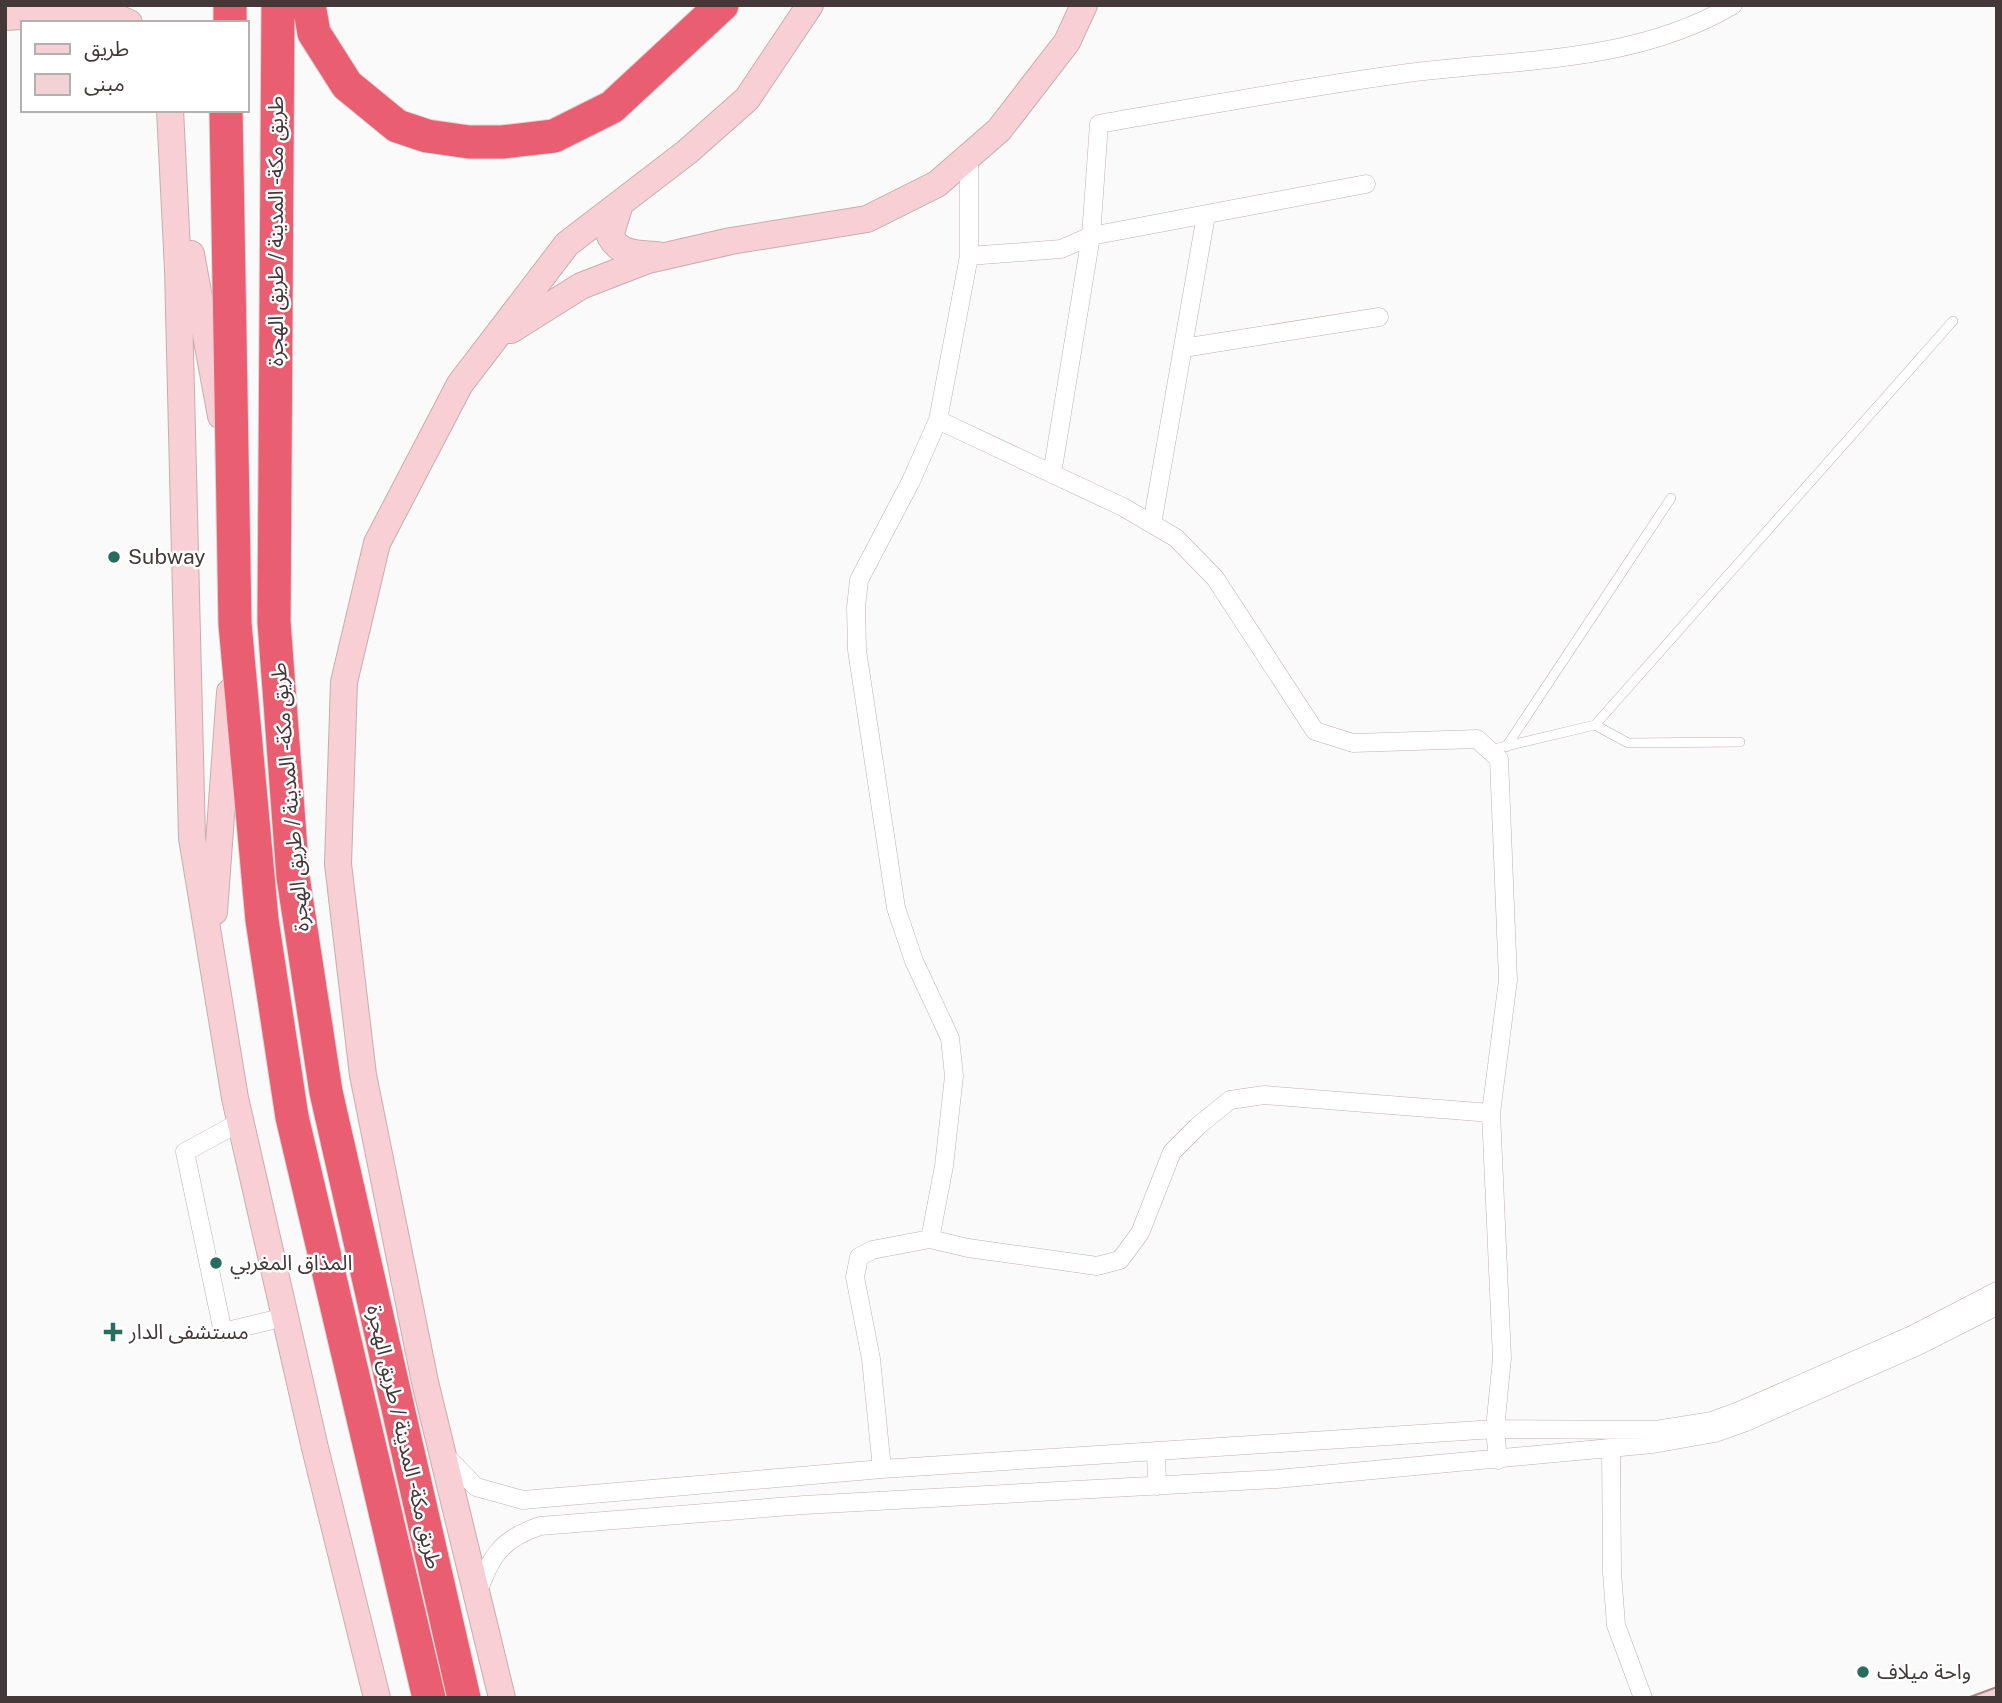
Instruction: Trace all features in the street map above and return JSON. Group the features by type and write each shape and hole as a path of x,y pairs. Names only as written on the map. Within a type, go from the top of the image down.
{"highway":[{"name":"طريق مكة - المدينة / طريق الهجرة","path":"278,5 274,622 293,877 326,1092 464,1698"},
{"path":"309,5 314,33 347,85 397,125 427,136 469,142 502,142 554,136 612,107 722,5"},
{"name":"طريق مكة - المدينة / طريق الهجرة","path":"226,112 235,624 262,920 292,1117 429,1698"}],"main road":[{"path":"502,1698 442,1452 363,1076 338,864 344,682 377,543 460,384 567,244 687,152 747,99 810,5"},
{"path":"497,338 580,286 659,258 730,241 867,219 937,184 999,130 1067,42 1084,5"},
{"path":"5,17 65,11 102,11 124,21"},
{"path":"170,112 178,271 192,838 240,1122 377,1698"},
{"path":"172,156 232,475"},
{"path":"620,204 610,236 614,244 634,254 659,258"},
{"path":"211,960 235,624"}],"street":[{"path":"1052,474 1091,236 1099,124 1350,81 1596,53 1652,41 1712,18 1733,5"},
{"path":"930,1239 944,1166 954,1076 950,1038 914,961 896,908 857,650 856,607 859,580 911,481 938,420 969,256 969,156"},
{"path":"969,256 1061,249 1091,236 1366,184"},
{"path":"1152,524 1206,215"},
{"path":"1183,348 1379,317"},
{"path":"938,420 1052,474 1175,538 1215,578 1315,731 1353,743 1477,738 1498,749 1508,980 1491,1113 1502,1358 1495,1429 1497,1460"},
{"path":"882,1469 871,1359 855,1277 859,1257 872,1250 930,1239 968,1248 1097,1266 1120,1260 1140,1233 1172,1152 1230,1100 1264,1095 1491,1113"},
{"path":"240,1122 184,1152 223,1332 285,1317"},
{"path":"442,1452 476,1487 523,1500 882,1469 1495,1429 1656,1430 1712,1421 1912,1335 1997,1291"},
{"path":"477,1594 488,1566 500,1547 516,1534 540,1526 804,1505 1157,1486 1497,1460 1611,1448 1715,1433 1746,1422 1920,1345 1997,1306"},
{"path":"1611,1448 1616,1625 1643,1698"},
{"path":"1156,1451 1157,1486"},
{"path":"802,1476 804,1505"}],"lane":[{"path":"1498,749 1595,725 1953,320"},
{"path":"1498,749 1671,498"},
{"path":"1595,725 1628,743 1740,742"}],"building":[{"path":"1997,1687 1997,1698 1970,1697"}],"place":[{"name":"Subway","path":"114,557"},
{"name":"المذاق المغربي","path":"216,1263"},
{"name":"مستشفى الدار","path":"113,1332"},
{"name":"واحة ميلاف","path":"1863,1672"}]}
